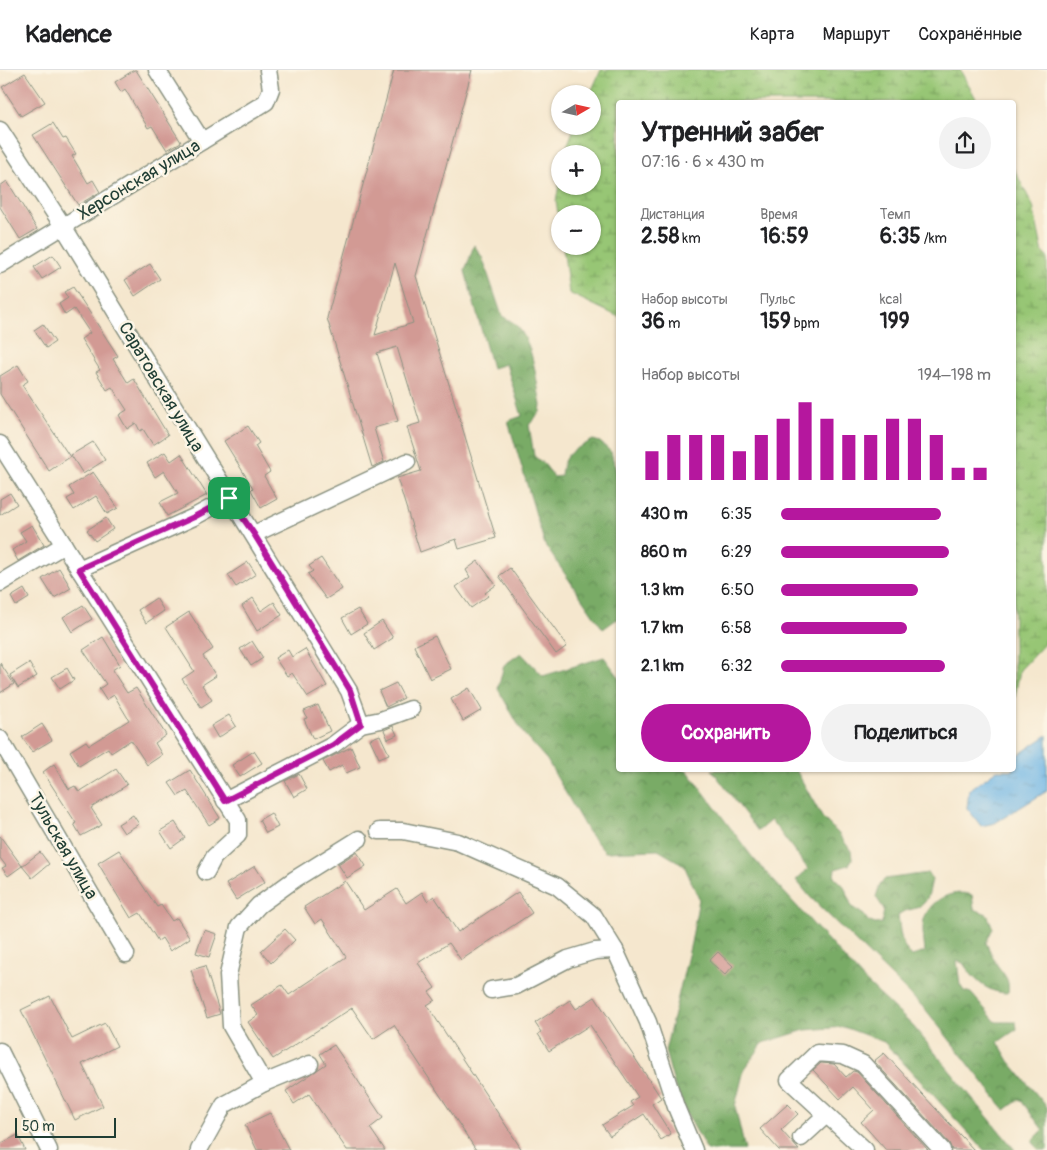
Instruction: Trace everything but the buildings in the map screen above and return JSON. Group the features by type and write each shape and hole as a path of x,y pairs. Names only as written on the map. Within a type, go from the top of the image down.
{"street":[{"path":"157,70 202,141"},
{"name":"Херсонская улица","path":"0,265 266,102 272,89 268,70"},
{"name":"Саратовская улица","path":"0,130 63,226 229,498 254,534 350,690 361,724"},
{"path":"0,444 238,820 238,834 214,857 206,872"},
{"path":"254,534 407,462"},
{"path":"79,569 194,517 229,498"},
{"path":"0,582 64,545"},
{"path":"225,801 333,745 361,724 380,720 411,709"},
{"name":"Тульская улица","path":"0,739 126,954"},
{"path":"379,832 403,831 458,842 557,886 594,916 615,950 648,1022 676,1107 694,1150"},
{"path":"264,1083 231,1026 228,975 239,927 259,905 294,879 359,839"},
{"path":"490,990 516,986 568,959 595,951 615,950"},
{"path":"0,1051 49,1150"},
{"path":"865,1150 789,1080 817,1053 843,1055 862,1064 942,1150"},
{"path":"199,1150 224,1105 264,1083 310,1064"},
{"path":"802,1138 826,1115"}],"green space":[{"path":"601,70 960,70 977,100 616,100 616,316 569,293 564,255 601,255 601,205 557,205 557,195 601,195 601,145 568,145 571,135 601,135 601,85 594,85"},
{"path":"1016,173 1033,206 1043,253 1047,257 1047,641 1020,670 1016,691"},
{"path":"474,245 482,257 502,316 516,325 531,352 541,405 540,412 529,425 534,456 545,465 554,477 561,476 564,462 570,453 593,440 600,442 611,452 616,471 616,620 603,629 545,545 508,421 522,416 506,364 492,368 465,271"},
{"path":"521,653 543,676 604,657 616,673 616,772 688,772 753,858 863,979 913,1026 1015,1150 984,1150 884,1042 844,1027 805,1030 763,1043 744,1070 735,1106 745,1150 707,1150 678,1098 665,1051 691,943 699,899 684,865 658,850 605,852 588,832 547,760 523,733 498,689 504,665"},
{"path":"714,772 797,772 822,817 838,833 851,851 852,859 849,865 835,869 834,876 844,886 852,907 864,915 868,921 875,924 882,923 884,909 876,897 880,884 885,879 928,873 932,880 926,901 921,906 904,911 898,915 903,943 912,956 925,952 923,925 925,916 933,904 951,894 965,893 972,895 974,909 987,914 993,928 986,943 1006,978 1008,993 987,988 972,975 963,963 957,961 960,985 964,991 971,993 996,1022 1016,1022 1017,1029 998,1042 1009,1061 1047,1107 1047,1150 1039,1150 1032,1141 1043,1130 1020,1099 1005,1110 926,1010 811,898 796,880 808,869 771,820 758,831"}],"water":[{"path":"1047,735 1047,791 995,823 981,826 967,808 969,790 994,772 1016,772 1016,757"}],"route":[{"path":"229,498 254,534 350,690 361,724 333,745 225,801 79,569 194,517 229,498"}]}
